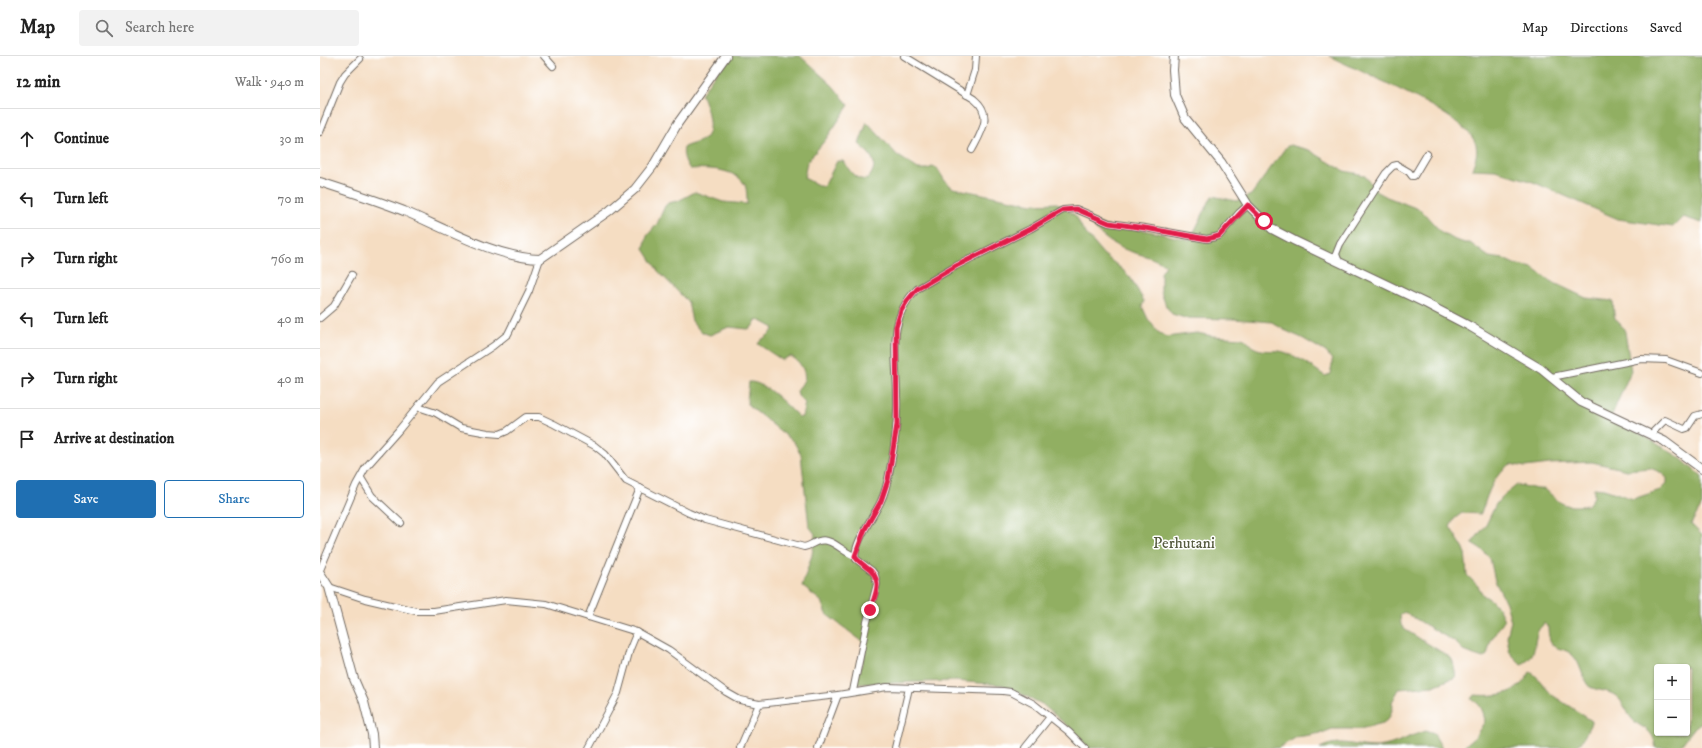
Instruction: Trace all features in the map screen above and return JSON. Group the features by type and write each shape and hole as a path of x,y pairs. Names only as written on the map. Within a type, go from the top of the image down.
{"street":[{"path":"544,56 553,66"},
{"path":"320,570 360,478 372,460 438,382 493,346 508,334 529,291 540,259 609,211 635,189 653,166 678,123 726,56"},
{"path":"904,56 967,94 981,105 984,119 983,129 972,150"},
{"path":"967,94 975,70 976,56"},
{"path":"1174,56 1173,87 1180,109 1185,118 1221,162 1248,205 1272,229 1295,242 1427,304 1471,327 1536,365 1584,404 1651,434 1671,445 1702,469"},
{"path":"320,132 340,82 345,74 360,59"},
{"path":"1339,262 1336,254 1340,244 1388,171 1393,166 1397,165 1414,176 1427,154"},
{"path":"320,182 404,211 498,250 526,258 540,259"},
{"path":"853,691 867,622 877,584 875,575 872,571 858,562 855,556 865,529 881,501 888,480 897,425 896,327 901,311 917,289 956,266 1030,229 1063,210 1076,209 1109,223 1207,239 1219,236 1248,205"},
{"path":"320,318 334,306 352,275"},
{"path":"1552,377 1641,359 1666,360 1702,373"},
{"path":"418,407 436,413 461,428 500,434 507,432 526,417 539,417 596,446 605,454 623,479 705,520 804,547 826,540 847,554 855,556"},
{"path":"1651,434 1665,420 1684,429 1687,428 1695,416 1702,414"},
{"path":"360,478 372,496 401,523"},
{"path":"588,617 640,488"},
{"path":"320,574 330,587 354,679 364,702 372,734 373,748"},
{"path":"330,587 365,599 416,611 434,611 506,600 546,604 637,632 668,650 733,697 759,704 838,695 853,691 887,687 1011,692 1034,704 1080,742 1085,748"},
{"path":"589,748 618,692 630,649 637,632"},
{"path":"896,748 909,688"},
{"path":"818,748 838,695"},
{"path":"740,748 759,704"},
{"path":"1025,748 1050,717"}],"green space":[{"name":"Perhutani","path":"730,56 800,56 832,85 849,105 826,139 807,162 804,178 822,187 826,183 837,161 843,161 856,177 859,179 868,179 872,173 874,164 873,160 868,152 859,144 867,122 897,155 918,169 928,169 932,167 937,168 945,181 953,188 1032,204 1057,203 1076,216 1083,230 1103,254 1130,277 1144,301 1142,306 1148,319 1158,332 1166,337 1197,333 1212,336 1241,338 1245,339 1251,346 1257,349 1290,354 1325,376 1330,374 1332,365 1332,360 1326,352 1272,322 1234,319 1185,318 1172,314 1166,306 1161,292 1161,273 1166,265 1115,245 1098,232 1083,215 1105,226 1139,229 1190,240 1212,196 1237,201 1251,195 1286,147 1290,145 1309,150 1344,171 1364,175 1378,192 1421,210 1441,232 1455,240 1470,243 1489,257 1504,259 1514,264 1533,268 1550,281 1586,298 1613,301 1615,318 1625,332 1631,371 1610,419 1639,433 1679,457 1702,477 1702,505 1691,524 1702,535 1702,698 1700,700 1700,705 1702,705 1702,722 1695,727 1690,734 1690,664 1654,664 1654,736 1688,736 1679,748 1656,748 1652,735 1636,723 1622,702 1616,696 1590,687 1575,658 1565,650 1553,646 1549,637 1548,627 1544,623 1536,636 1532,655 1526,662 1521,664 1509,650 1507,636 1511,621 1506,603 1495,581 1490,558 1480,548 1472,543 1486,525 1496,504 1502,497 1517,485 1545,489 1564,504 1580,506 1588,505 1594,497 1594,488 1604,489 1633,499 1660,490 1667,483 1667,478 1660,472 1650,468 1627,470 1592,462 1525,467 1511,464 1495,479 1488,493 1481,514 1462,513 1454,519 1450,527 1465,551 1467,575 1478,586 1483,595 1498,607 1504,620 1491,640 1487,655 1483,658 1465,652 1455,642 1404,612 1400,615 1401,625 1404,629 1451,658 1456,677 1433,686 1399,689 1392,702 1393,707 1390,716 1383,723 1360,729 1332,729 1322,733 1297,737 1278,748 1087,748 1079,736 1042,704 1003,685 955,681 856,684 867,645 826,614 821,601 802,586 812,555 815,534 809,526 801,455 794,442 748,405 747,401 749,382 755,383 769,390 799,417 802,417 805,403 798,396 797,391 805,377 803,369 799,363 790,356 782,360 758,344 773,331 774,328 757,319 752,327 748,329 729,327 710,335 701,332 692,321 688,302 658,271 644,249 647,236 657,224 665,206 668,203 678,201 695,192 723,202 747,204 746,187 741,179 728,172 720,170 690,169 685,161 683,150 684,147 704,139 709,130 708,117 701,94 725,60"},
{"path":"1329,56 1702,56 1702,223 1683,217 1673,227 1618,219 1533,182 1495,170 1472,169 1477,153 1475,142 1467,131 1432,106"},
{"path":"1530,672 1535,675 1552,695 1592,721 1581,743 1572,748 1462,748 1475,737 1485,721 1481,708 1471,699 1474,695 1503,694 1514,690 1525,680"},
{"path":"1425,731 1434,734 1442,748 1320,748 1336,743 1378,747"}],"route":[{"path":"870,610 876,589 877,579 872,571 858,562 855,552 865,529 885,493 891,467 897,425 898,396 895,336 896,327 901,311 917,289 956,266 1030,229 1063,210 1076,209 1109,223 1124,224 1207,239 1219,236 1248,205 1264,221"}]}
